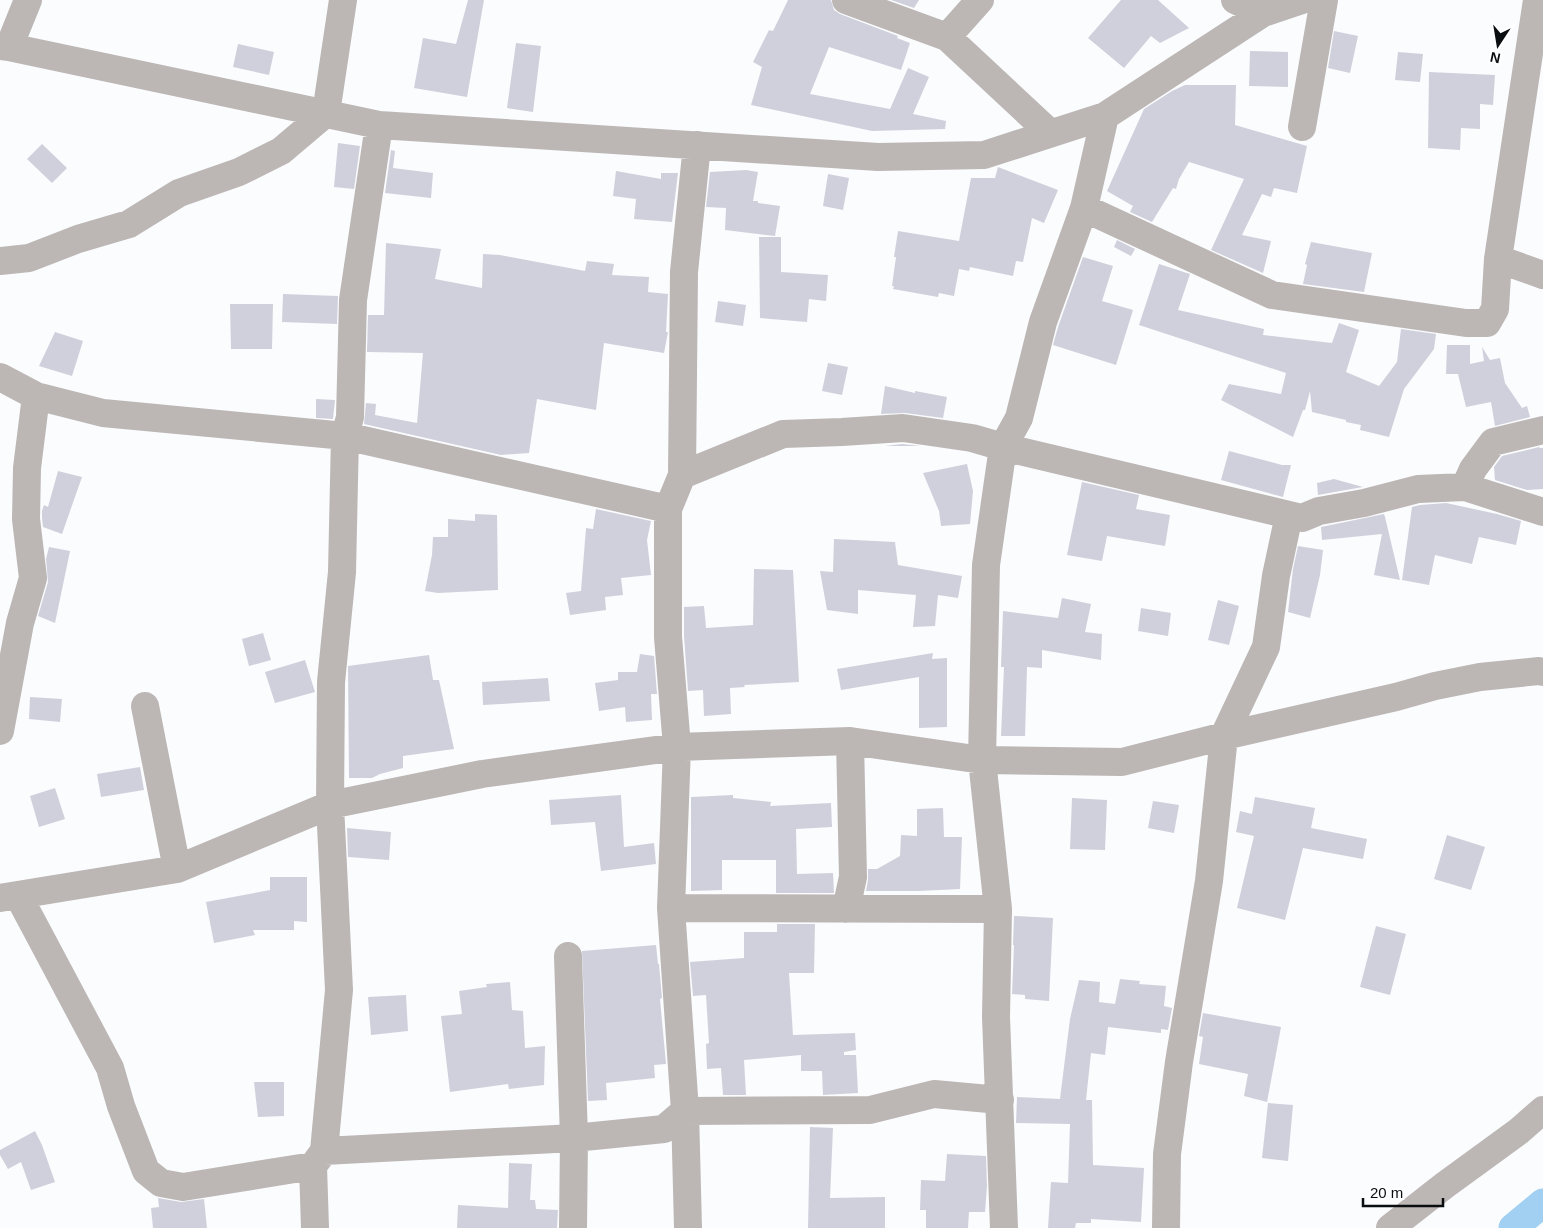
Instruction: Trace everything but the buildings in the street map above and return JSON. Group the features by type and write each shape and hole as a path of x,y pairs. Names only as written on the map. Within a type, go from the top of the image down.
{"street":[{"path":"28,0 5,46 379,124 878,157 984,155 1105,116 1264,13 1302,0"},
{"path":"0,261 29,258 78,239 129,224 179,193 239,172 281,151 326,113 343,0"},
{"path":"846,0 947,37 1050,133"},
{"path":"947,37 980,0"},
{"path":"1235,0 1264,13"},
{"path":"1302,127 1324,0"},
{"path":"1084,208 1272,295 1466,323 1487,323 1495,309 1498,259 1538,0"},
{"path":"1004,1228 996,1018 998,909 982,760 986,565 1003,447 1019,418 1043,322 1084,208 1105,116"},
{"path":"314,1228 319,1158 339,990 330,805 331,682 342,572 345,436 350,417 353,300 379,124"},
{"path":"688,1228 685,1111 671,908 676,746 668,637 668,509 682,475 684,272 697,145"},
{"path":"1498,259 1543,275"},
{"path":"0,377 36,396 104,412 345,436 668,509"},
{"path":"0,731 10,621 33,578 26,519 27,468 36,396"},
{"path":"682,475 782,434 903,428 972,438 1302,518 1319,512 1418,489 1465,487 1543,512"},
{"path":"1465,487 1473,469 1493,442 1543,430"},
{"path":"1166,1228 1167,1154 1179,1062 1209,881 1224,736 1266,647 1276,576 1289,515"},
{"path":"1000,1100 934,1094 870,1110 685,1111 664,1129 319,1158 183,1187 161,1183 146,1171 121,1106 110,1068 9,896 177,869 330,805 482,774 676,746 850,742 982,760 1122,762 1436,686 1480,677 1543,672"},
{"path":"145,706 177,869"},
{"path":"846,909 853,877 850,742"},
{"path":"671,908 998,909"},
{"path":"568,956 574,1138 573,1228"},
{"path":"1390,1228 1543,1110"}],"waterway":[{"path":"1513,1228 1543,1203"}]}
